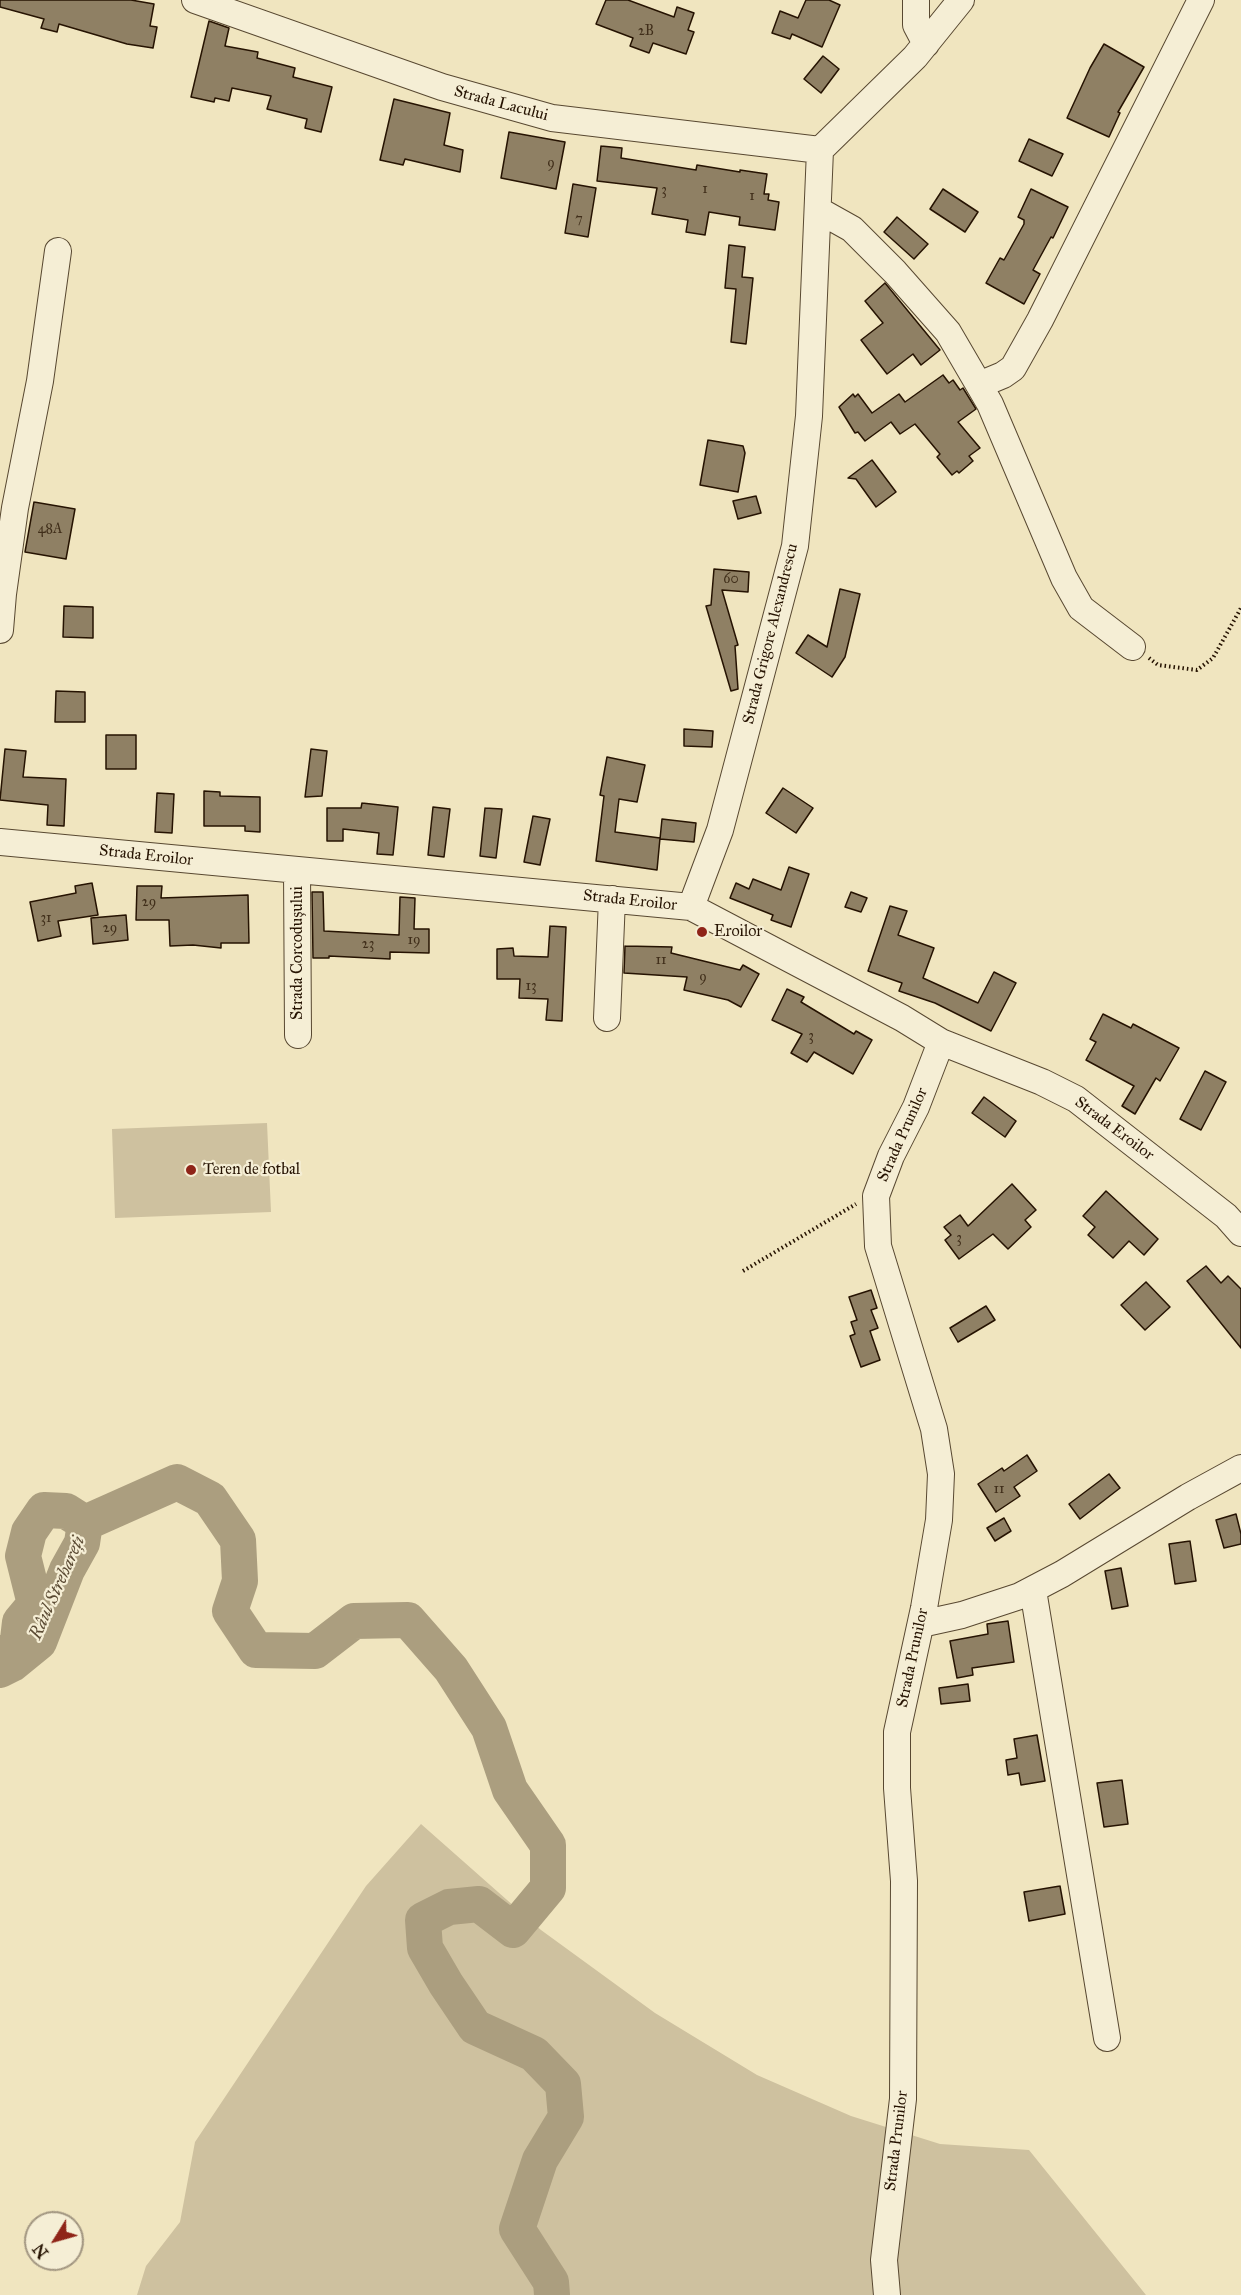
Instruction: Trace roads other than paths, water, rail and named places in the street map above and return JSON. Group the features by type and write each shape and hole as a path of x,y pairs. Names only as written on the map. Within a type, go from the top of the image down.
{"street":[{"name":"Strada Lacului","path":"195,0 442,87 552,118 820,150"},
{"path":"916,0 916,25 926,44"},
{"path":"820,150 915,57 961,0"},
{"path":"979,385 1013,368 1040,320 1201,0"},
{"name":"Strada Grigore Alexandrescu","path":"691,907 720,830 795,546 809,416 820,150"},
{"path":"818,210 852,229 895,272 948,332 990,404 1064,578 1081,608 1132,647"},
{"path":"0,630 15,508 40,381 58,251"},
{"name":"Strada Eroilor","path":"0,842 691,907 902,1018 941,1042 1042,1082 1076,1099 1226,1216 1241,1233"},
{"name":"Strada Corcodușului","path":"297,870 298,1035"},
{"path":"607,1018 612,899"},
{"name":"Strada Prunilor","path":"887,2295 884,2260 904,2088 904,1881 897,1788 897,1732 921,1624 939,1520 940,1474 934,1429 878,1246 876,1196 891,1156 916,1107 941,1042"},
{"path":"921,1624 962,1615 1033,1590 1241,1468"},
{"path":"1033,1590 1107,2038"}],"waterway":[{"path":"85,1523 177,1482 210,1499 238,1540 240,1581 230,1611 256,1650 315,1651 354,1621 408,1620 451,1669 489,1728 510,1790 548,1845 548,1888 513,1930 479,1904 449,1907 423,1920 425,1948 475,2027 534,2054 563,2084 566,2117 540,2160 517,2229 551,2282 552,2295"},
{"name":"Râul Strehareți","path":"0,1654 17,1648 20,1622 35,1604 23,1556 29,1532 44,1510 66,1511 85,1523 82,1543 67,1570 39,1642 12,1664 0,1670"}],"place":[{"name":"Eroilor","path":"702,932"},
{"name":"Teren de fotbal","path":"191,1170"}]}
